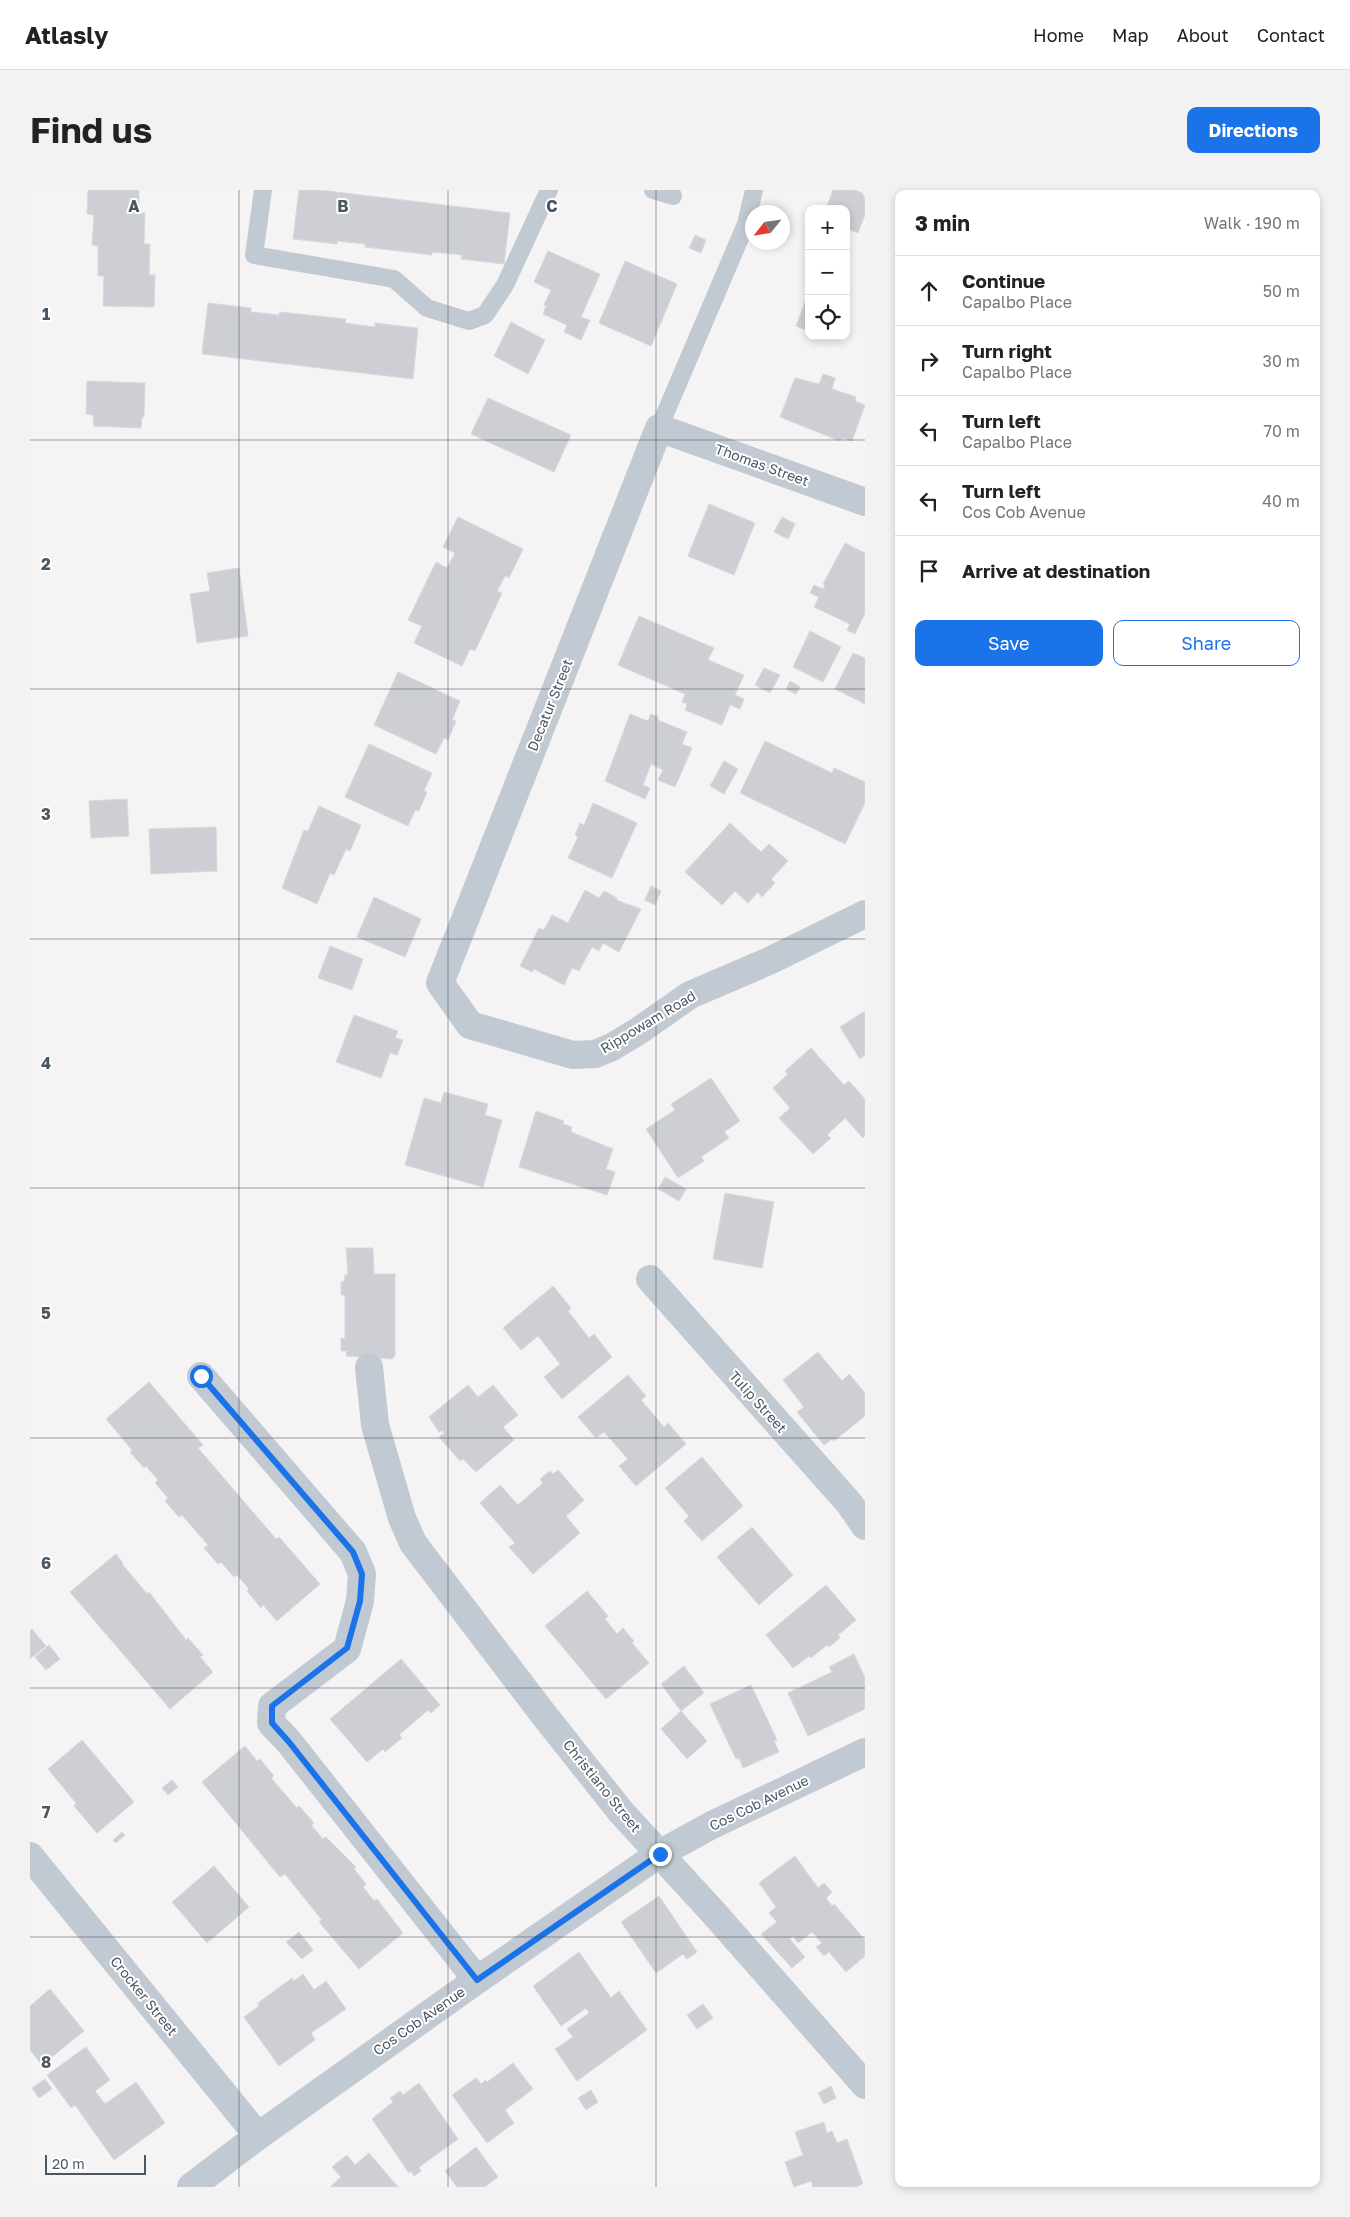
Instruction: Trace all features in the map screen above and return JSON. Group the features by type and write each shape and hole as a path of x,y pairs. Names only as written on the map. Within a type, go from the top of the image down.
{"street":[{"name":"Thomas Street","path":"659,428 865,502"},
{"name":"Decatur Street","path":"440,983 659,428"},
{"name":"Rippowam Road","path":"440,983 470,1025 573,1055 595,1054 612,1047 637,1032 690,995 769,961 865,914"},
{"name":"Tulip Street","path":"650,1279 849,1504 865,1526"},
{"name":"Christiano Street","path":"369,1367 375,1425 402,1518 413,1543 544,1715 621,1812 865,2085"},
{"path":"201,1376 353,1552 362,1574 360,1601 347,1648 272,1706 272,1723 295,1749 477,1980"},
{"name":"Cos Cob Avenue","path":"191,2187 258,2136 477,1980 660,1854 710,1826 865,1752"},
{"name":"Crocker Street","path":"30,1856 258,2136"}],"lane":[{"path":"263,190 254,256 394,278 427,308 469,321 485,315 505,285 549,190"},
{"path":"653,190 673,196"},
{"path":"659,428 746,224 754,190"}],"building":[{"path":"88,190 139,190 139,213 145,213 144,244 150,244 149,275 155,275 154,307 103,306 104,276 98,276 98,246 92,245 94,215 87,214"},
{"path":"299,190 320,190 510,213 504,264 461,259 462,255 432,252 432,255 365,247 365,244 337,241 337,244 293,239"},
{"path":"833,190 855,190 865,194 865,215 858,233 850,230 850,205 827,205"},
{"path":"695,235 706,240 701,253 689,248"},
{"path":"548,251 600,274 581,317 590,320 581,340 564,332 567,325 543,314 546,306 544,305 551,290 534,282"},
{"path":"625,261 677,284 651,346 599,323"},
{"path":"805,302 805,329 796,326"},
{"path":"208,303 251,308 251,312 279,315 280,312 346,319 345,323 375,327 375,323 418,328 413,379 202,354"},
{"path":"511,322 545,340 528,374 494,356"},
{"path":"823,374 835,378 832,389 856,397 855,401 865,405 852,441 842,438 840,441 780,417 795,378 819,384"},
{"path":"87,381 145,383 144,417 142,417 141,428 94,426 93,415 86,414"},
{"path":"488,398 571,435 554,472 471,434"},
{"path":"709,504 755,523 734,575 688,556"},
{"path":"458,517 523,549 509,578 505,576 497,591 502,593 475,651 470,649 462,666 414,643 422,626 408,620 436,562 447,568 455,553 443,547"},
{"path":"782,517 795,524 788,539 774,532"},
{"path":"845,543 865,553 865,613 855,634 847,630 850,624 814,607 819,597 810,593 814,585 823,589 825,585 823,584"},
{"path":"239,568 248,636 197,643 190,594 210,591 207,573"},
{"path":"639,616 714,648 708,660 744,675 735,695 744,699 740,709 730,705 722,725 685,710 687,704 682,702 685,694 618,665"},
{"path":"810,631 841,647 823,682 793,667"},
{"path":"853,653 865,658 865,704 835,689"},
{"path":"764,668 780,675 770,693 755,685"},
{"path":"398,672 460,701 452,720 456,721 448,740 444,738 436,754 374,725"},
{"path":"790,681 800,687 796,694 786,689"},
{"path":"630,714 648,721 651,714 658,717 658,720 687,732 682,744 692,748 675,787 658,780 663,770 651,764 643,785 650,788 645,799 605,781"},
{"path":"765,741 832,773 834,768 865,782 865,803 845,844 740,793"},
{"path":"369,744 432,773 424,791 427,792 419,811 415,810 408,826 345,797"},
{"path":"724,761 738,769 724,794 710,786"},
{"path":"127,799 129,836 91,838 89,801"},
{"path":"593,803 637,823 612,878 568,858 578,837 575,835 580,823 584,825"},
{"path":"319,806 361,825 350,851 346,849 334,875 330,873 317,904 282,888 304,830 308,831"},
{"path":"730,823 761,852 769,844 788,861 771,879 775,883 762,897 758,892 748,903 735,891 722,905 685,872"},
{"path":"216,827 217,871 151,874 149,829"},
{"path":"651,886 661,891 655,905 645,900"},
{"path":"585,890 599,898 604,891 617,898 616,900 641,909 619,952 603,943 599,951 592,947 579,971 572,968 564,985 534,969 532,972 520,966 539,928 544,930 552,915 568,923"},
{"path":"374,897 421,919 405,957 357,937"},
{"path":"330,946 363,959 352,990 318,978"},
{"path":"865,1011 865,1055 860,1059 840,1027"},
{"path":"354,1015 398,1031 395,1038 403,1040 397,1055 390,1053 381,1078 336,1062"},
{"path":"811,1048 844,1085 849,1081 865,1099 865,1136 863,1138 845,1118 827,1135 831,1138 813,1154 779,1118 790,1108 773,1088 788,1074 785,1071"},
{"path":"711,1078 740,1121 724,1132 729,1138 701,1157 704,1161 678,1178 646,1129 675,1110 671,1104"},
{"path":"444,1092 488,1104 485,1115 502,1120 483,1187 405,1165 424,1098 441,1103"},
{"path":"536,1111 564,1121 563,1124 572,1127 571,1132 613,1149 606,1169 615,1172 607,1195 519,1167"},
{"path":"665,1177 686,1189 679,1201 658,1189"},
{"path":"725,1193 774,1202 762,1268 713,1259"},
{"path":"346,1248 373,1248 374,1274 395,1274 395,1356 392,1359 346,1356 347,1351 341,1351 341,1338 345,1339 345,1295 341,1295 341,1282 344,1282 345,1275 348,1275"},
{"path":"553,1286 571,1308 568,1311 589,1338 594,1334 612,1357 562,1399 544,1377 560,1364 538,1336 521,1350 503,1328"},
{"path":"818,1352 842,1381 849,1374 865,1393 865,1416 834,1441 832,1439 824,1445 797,1412 804,1407 783,1380"},
{"path":"628,1375 646,1396 641,1400 664,1427 668,1423 686,1444 636,1486 619,1466 628,1459 604,1432 596,1438 578,1417"},
{"path":"149,1382 203,1445 198,1448 276,1539 279,1537 320,1584 277,1621 263,1605 261,1608 237,1575 234,1577 221,1562 218,1564 204,1548 208,1545 182,1515 179,1517 165,1501 168,1498 155,1483 158,1480 130,1452 132,1450 106,1419"},
{"path":"468,1385 478,1397 493,1385 518,1415 503,1427 514,1440 476,1472 463,1459 460,1461 439,1437 444,1433 442,1430 439,1432 429,1417"},
{"path":"702,1457 743,1506 702,1541 684,1521 689,1516 665,1488"},
{"path":"558,1470 584,1500 566,1516 580,1533 533,1574 509,1547 515,1543 480,1503 500,1485 518,1505 543,1483 540,1479 550,1471 553,1474"},
{"path":"752,1527 793,1575 759,1605 717,1557"},
{"path":"116,1554 122,1564 147,1594 149,1592 186,1640 188,1638 203,1655 200,1657 213,1672 170,1709 70,1592"},
{"path":"826,1585 856,1620 838,1635 840,1638 829,1647 827,1645 811,1658 809,1656 793,1668 766,1635"},
{"path":"587,1591 608,1616 605,1619 617,1634 623,1628 634,1641 632,1643 649,1663 606,1699 545,1626"},
{"path":"32,1629 46,1646 30,1659 30,1630"},
{"path":"49,1645 60,1659 46,1670 35,1657"},
{"path":"854,1654 865,1678 865,1709 808,1736 788,1693 832,1672 829,1667"},
{"path":"401,1659 440,1705 431,1713 428,1710 399,1735 402,1738 385,1752 383,1749 367,1762 330,1719"},
{"path":"684,1666 704,1693 681,1711 661,1684"},
{"path":"751,1685 777,1740 774,1741 779,1752 743,1768 739,1758 736,1759 710,1704"},
{"path":"681,1711 707,1741 687,1759 661,1729"},
{"path":"82,1740 134,1802 97,1833 74,1806 76,1803 48,1769"},
{"path":"245,1746 257,1761 260,1759 274,1776 271,1778 297,1808 299,1806 314,1823 311,1825 323,1839 326,1837 356,1867 354,1869 366,1884 363,1887 374,1901 377,1899 403,1933 359,1969 319,1922 322,1920 285,1874 280,1877 202,1782"},
{"path":"172,1780 178,1787 168,1795 162,1788"},
{"path":"122,1832 125,1835 116,1843 113,1840"},
{"path":"795,1856 818,1888 824,1883 832,1892 826,1898 832,1906 834,1904 865,1940 865,1956 846,1972 829,1952 824,1956 816,1947 822,1943 812,1932 798,1943 793,1936 790,1939 805,1957 792,1968 761,1934 777,1922 769,1913 776,1907 759,1883"},
{"path":"214,1866 249,1907 207,1943 172,1902"},
{"path":"659,1896 697,1952 687,1959 683,1954 656,1973 621,1922"},
{"path":"299,1932 313,1950 302,1959 286,1942"},
{"path":"579,1952 611,1998 619,1991 647,2030 577,2081 555,2049 573,2037 567,2029 589,2013 586,2008 561,2026 533,1986"},
{"path":"303,1974 314,1990 326,1981 346,2009 311,2033 315,2040 279,2066 244,2017 259,2006 258,2003 292,1978 294,1981"},
{"path":"50,1989 84,2031 42,2065 30,2050 30,2006"},
{"path":"703,2004 713,2018 697,2029 687,2015"},
{"path":"86,2047 110,2080 95,2091 105,2104 136,2082 165,2123 114,2160 75,2105 71,2108 47,2075"},
{"path":"513,2063 533,2089 505,2110 514,2123 487,2143 452,2095 476,2078 481,2084 485,2080 487,2082"},
{"path":"45,2079 52,2089 39,2098 32,2088"},
{"path":"419,2083 458,2139 419,2167 421,2171 414,2176 411,2171 409,2173 372,2119 393,2102 390,2098 400,2091 403,2095"},
{"path":"831,2086 836,2098 824,2104 818,2093"},
{"path":"591,2090 598,2102 586,2110 578,2098"},
{"path":"824,2122 827,2133 832,2131 837,2143 847,2139 864,2187 813,2187 811,2181 794,2187 785,2162 803,2155 795,2132"},
{"path":"476,2147 498,2177 485,2187 457,2187 445,2171"},
{"path":"369,2153 398,2187 330,2187 341,2177 332,2167 347,2155 355,2165"}],"route":[{"path":"201,1376 353,1552 362,1574 360,1601 347,1648 272,1706 272,1723 477,1980 660,1854"}]}
